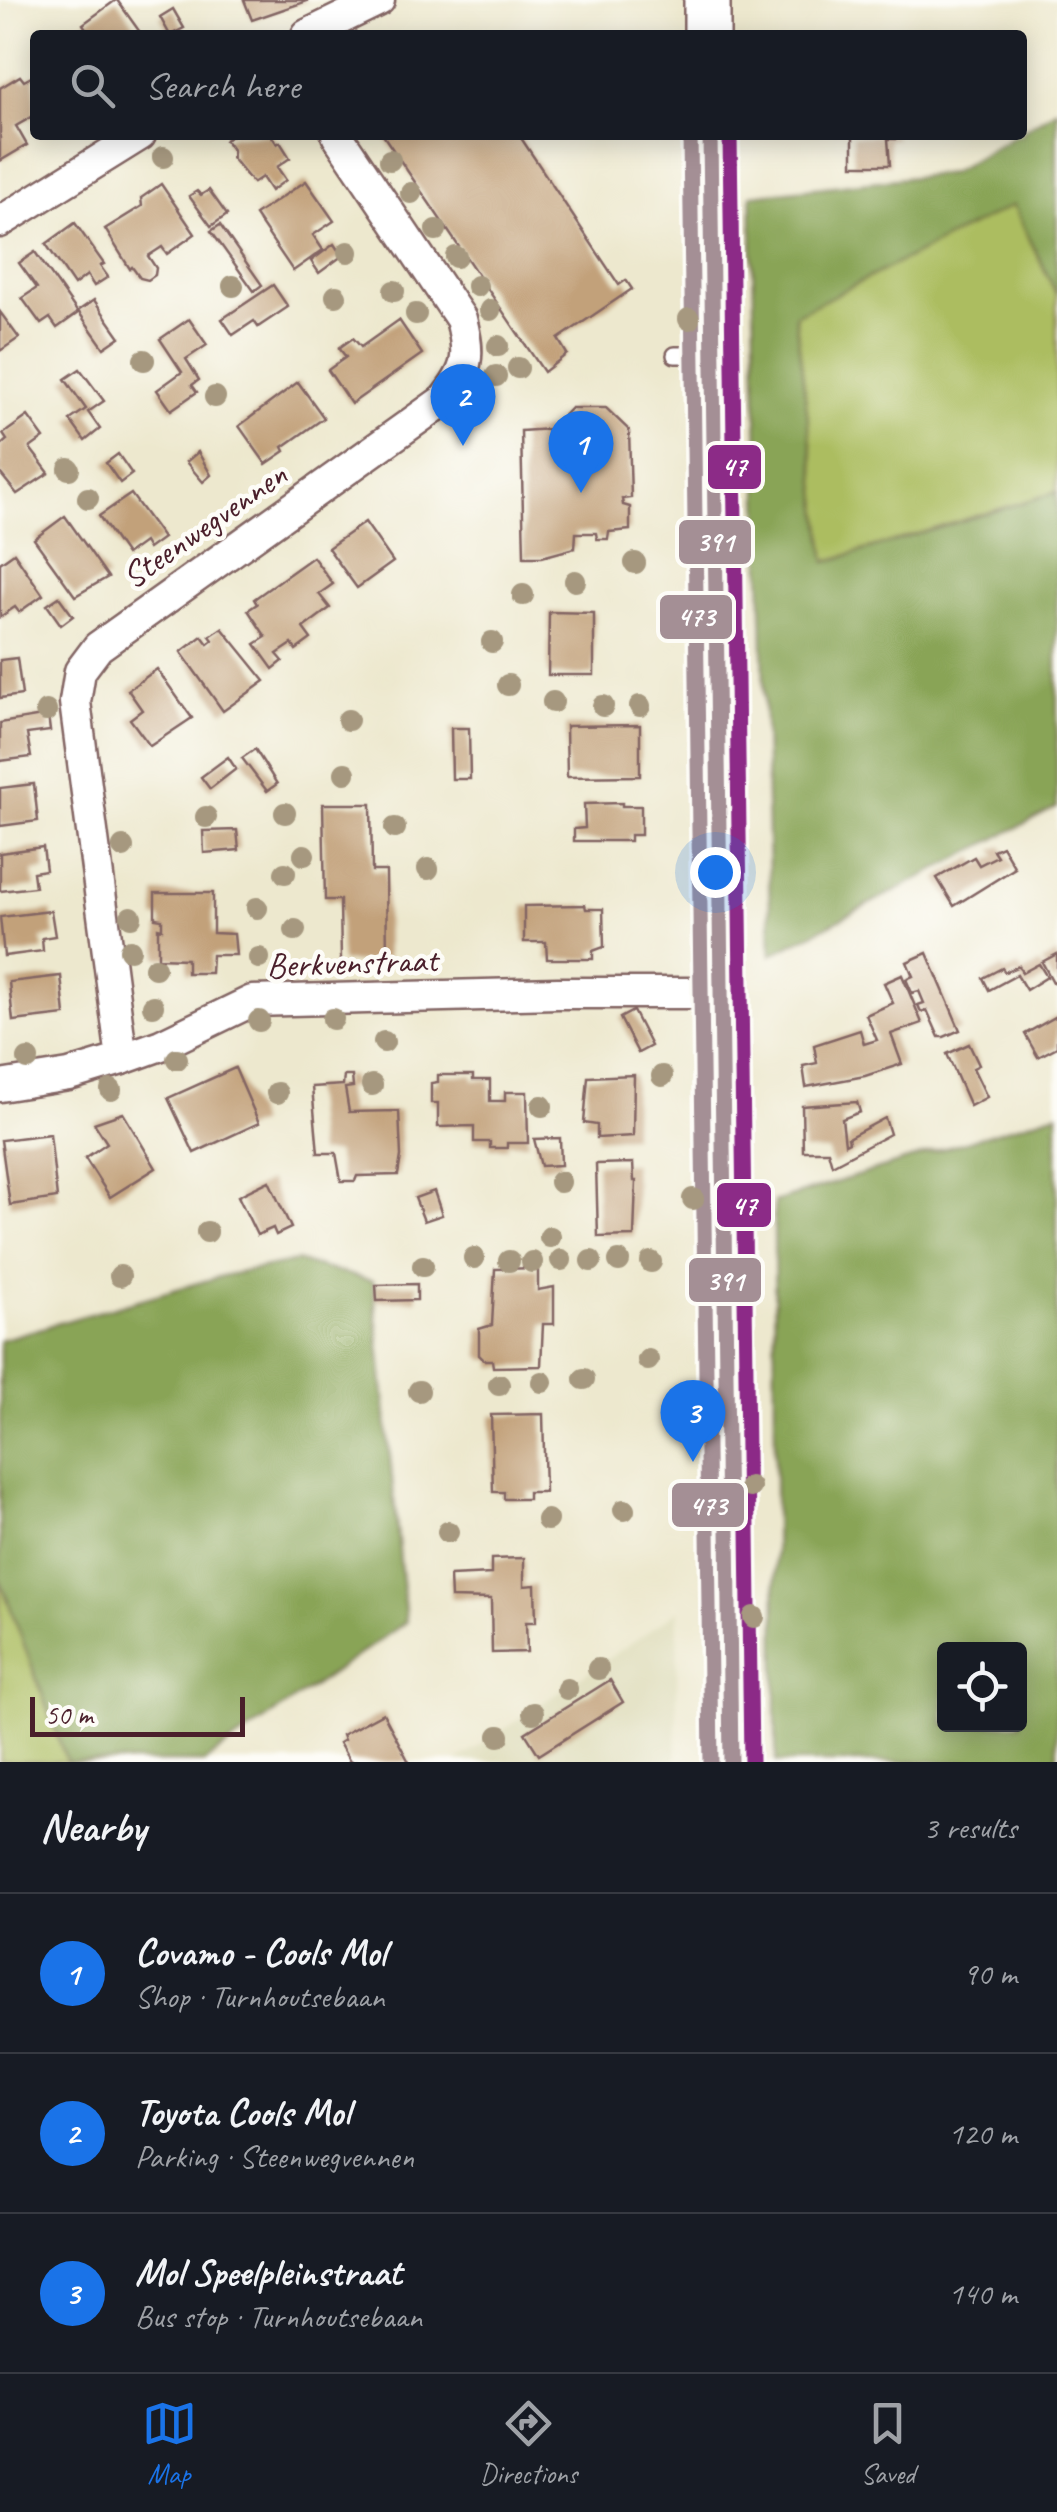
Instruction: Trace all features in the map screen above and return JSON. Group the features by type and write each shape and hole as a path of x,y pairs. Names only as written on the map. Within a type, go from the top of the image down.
{"main road":[{"path":"707,0 707,30"},
{"path":"710,140 694,355 722,994 732,1762"}],"street":[{"path":"317,30 379,0"},
{"path":"0,222 132,140"},
{"name":"Steenwegvennen","path":"122,1059 75,702 80,672 98,647 444,400 463,376 468,347 461,320 340,140"},
{"name":"Berkvenstraat","path":"0,1086 68,1075 122,1059 252,1001 722,994"}],"shaded area":[{"path":"678,1611 676,1762 456,1762"}],"green space":[{"path":"1057,109 1057,295 1013,205 795,315 826,562 1057,492 1057,807 771,955 751,195 951,173 1007,140 1027,140 1027,128"},
{"path":"1013,204 1057,295 1057,492 825,562 795,314"},
{"path":"1057,1113 1057,1762 776,1762 774,1202"},
{"path":"297,1261 373,1281 406,1622 204,1762 67,1762 0,1579 0,1340 222,1276"},
{"path":"0,1579 67,1762 0,1762"}],"building":[{"path":"117,0 138,30 87,30 83,24"},
{"path":"244,0 307,0 307,1 252,20"},
{"path":"173,9 184,28 167,30 160,17"},
{"path":"20,76 24,81 30,78 30,118 16,126 27,145 0,161 0,88"},
{"path":"225,140 280,142 290,158 277,167 286,180 271,191 262,177 253,183 232,158 233,151"},
{"path":"386,140 522,140 619,285 626,280 632,289 558,339 567,354 544,372"},
{"path":"853,140 888,140 890,165 853,165"},
{"path":"306,181 334,221 313,235 323,250 293,271 255,215"},
{"path":"161,184 195,234 167,254 162,247 148,256 156,268 155,275 148,280 130,269 105,229 142,206 141,198"},
{"path":"209,190 227,215 211,226 189,196"},
{"path":"75,223 104,264 100,266 108,277 94,286 87,275 74,285 46,244"},
{"path":"220,225 262,285 254,291 211,231"},
{"path":"334,244 342,256 319,273 311,261"},
{"path":"35,252 78,313 57,328 50,318 41,324 22,298 37,288 19,263"},
{"path":"273,285 288,307 258,327 254,321 233,335 222,319"},
{"path":"94,300 120,337 104,348 78,311"},
{"path":"0,312 19,338 0,351"},
{"path":"189,319 207,345 186,359 199,380 192,385 197,392 171,410 157,390 182,372 160,339"},
{"path":"399,320 422,354 351,404 328,370 346,357 339,348 353,338 361,347"},
{"path":"80,369 104,401 88,412 100,429 85,441 70,420 86,409 65,379"},
{"path":"298,382 324,418 266,464 239,426"},
{"path":"571,408 606,408 629,430 631,498 622,499 623,505 630,507 630,530 609,532 608,539 597,539 596,533 576,533 575,548 542,557 524,557 521,431 551,429"},
{"path":"28,416 44,438 30,448 49,473 17,494 0,473 0,446 7,440 3,434"},
{"path":"198,452 211,475 203,482 186,462"},
{"path":"118,454 132,474 120,483 106,463"},
{"path":"131,494 163,538 148,549 144,542 126,555 99,516"},
{"path":"65,516 108,577 75,596 34,539"},
{"path":"365,522 393,562 357,588 328,548"},
{"path":"14,553 43,595 19,612 15,607 0,617 0,563"},
{"path":"313,557 333,584 319,594 330,608 303,628 311,639 296,650 292,644 277,654 283,661 273,669 255,644 266,637 248,610 257,604 254,599"},
{"path":"59,597 73,616 61,625 47,605"},
{"path":"549,612 594,613 594,675 548,675"},
{"path":"222,628 265,681 223,711 181,652 202,636 208,644 213,640 210,636"},
{"path":"17,658 22,695 0,698 0,660"},
{"path":"157,669 192,718 150,746 130,719 142,710 128,690"},
{"path":"48,715 50,731 27,734 31,757 0,761 0,723"},
{"path":"640,725 640,776 567,777 566,726"},
{"path":"451,728 469,728 470,779 452,779"},
{"path":"255,749 277,784 267,791 242,758"},
{"path":"228,757 236,769 210,789 201,777"},
{"path":"34,784 38,821 0,826 0,788"},
{"path":"323,804 371,804 372,871 386,871 387,962 341,962 340,900 325,900"},
{"path":"584,804 641,806 641,835 630,835 630,841 574,841 574,829 585,828"},
{"path":"237,830 239,850 204,853 203,831"},
{"path":"1002,846 1015,868 954,906 937,878 974,857 979,865 997,856 993,850"},
{"path":"43,847 46,870 33,872 35,887 0,891 0,853"},
{"path":"155,893 213,893 213,933 234,934 236,955 212,955 211,973 187,973 187,959 158,958 158,928 162,929 162,919 155,918"},
{"path":"585,905 586,909 603,909 604,947 593,951 593,959 547,959 546,942 524,942 524,906"},
{"path":"51,911 55,936 42,938 43,951 4,956 0,917"},
{"path":"927,953 960,1030 944,1037 939,1037 927,1010 921,1012 918,1005 924,1003 919,991 912,993 906,979 913,976 907,962"},
{"path":"1057,954 1057,980 1053,982 1042,962"},
{"path":"1039,964 1047,977 1026,990 1017,975 989,990 983,978 1002,968 1005,972 1019,966 1022,973"},
{"path":"902,975 922,1023 891,1034 902,1064 865,1076 806,1087 803,1066 817,1063 814,1045 860,1030 864,1044 877,1040 866,1015 893,1003 884,983"},
{"path":"61,976 65,1015 13,1021 9,982"},
{"path":"633,1011 651,1046 638,1053 620,1018"},
{"path":"1057,1016 1057,1047 1038,1057 1025,1034"},
{"path":"969,1044 979,1065 973,1068 987,1097 970,1106 947,1054"},
{"path":"235,1068 259,1123 194,1153 168,1098"},
{"path":"438,1075 473,1075 473,1080 490,1080 490,1101 505,1101 505,1092 527,1092 528,1143 490,1148 490,1142 474,1142 474,1126 438,1127 438,1103 431,1103 431,1083 438,1082"},
{"path":"634,1075 633,1136 597,1138 597,1125 584,1123 588,1077"},
{"path":"344,1076 352,1076 353,1087 345,1088 349,1112 399,1111 398,1175 357,1176 355,1181 341,1181 336,1153 318,1153 312,1087 343,1085"},
{"path":"857,1102 860,1112 842,1119 845,1144 848,1138 885,1118 890,1134 832,1165 828,1151 803,1151 802,1106"},
{"path":"123,1113 156,1168 110,1197 85,1158 107,1143 94,1123"},
{"path":"50,1134 57,1198 10,1205 1,1140"},
{"path":"560,1138 561,1165 541,1166 534,1139"},
{"path":"633,1163 634,1236 598,1237 596,1164"},
{"path":"269,1181 291,1228 276,1235 273,1228 257,1235 238,1196"},
{"path":"434,1191 442,1215 424,1221 415,1198"},
{"path":"538,1268 538,1290 554,1287 554,1324 543,1324 541,1366 493,1367 492,1360 479,1355 479,1329 492,1325 495,1269"},
{"path":"417,1284 417,1300 377,1301 376,1285"},
{"path":"543,1414 545,1492 528,1492 528,1499 504,1499 504,1492 493,1492 491,1415"},
{"path":"524,1558 524,1586 535,1585 536,1622 526,1622 527,1652 492,1653 491,1599 451,1598 450,1576 491,1574 491,1559"},
{"path":"610,1680 623,1702 539,1755 525,1733"},
{"path":"383,1713 409,1762 350,1762 339,1743 344,1740 342,1735"}],"transit line":[{"name":"473","path":"690,140 711,1762"},
{"name":"391","path":"710,140 731,1762"},
{"name":"47","path":"730,140 751,1762"}],"place":[{"name":"Toyota Cools Mol","path":"463,446"},
{"name":"Covamo - Cools Mol","path":"581,493"},
{"name":"Mol Speelpleinstraat","path":"693,1462"}]}
